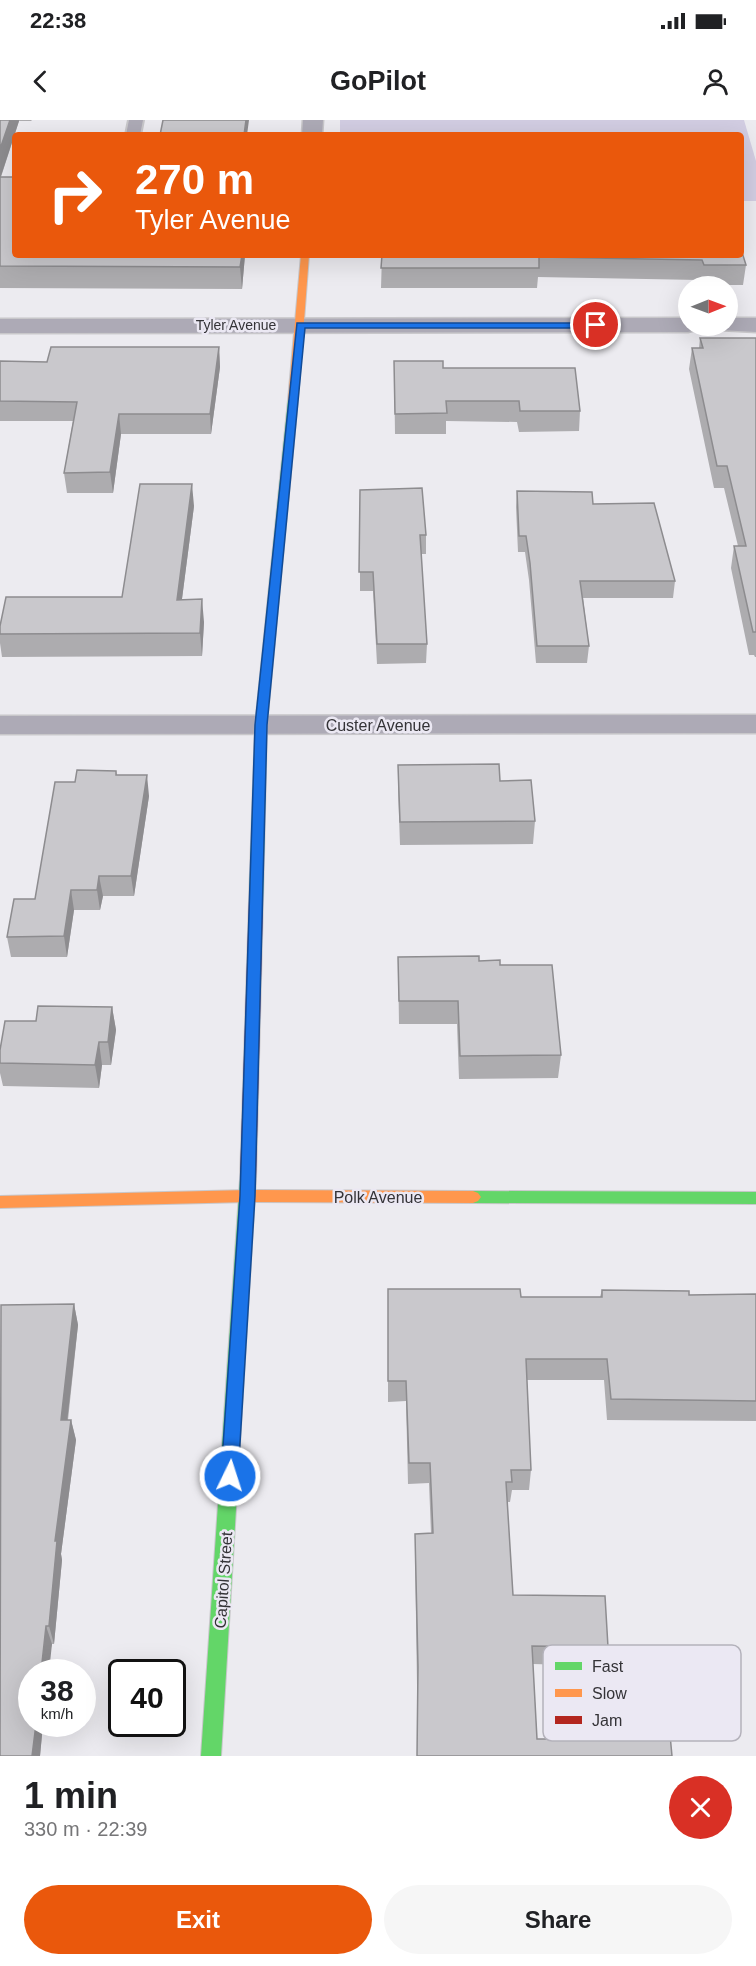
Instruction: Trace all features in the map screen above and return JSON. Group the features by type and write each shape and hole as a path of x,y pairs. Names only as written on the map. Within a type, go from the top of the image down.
{"street":[{"name":"Capitol Street","path":"212,1756 248,1196 261,725 305,258"},
{"name":"Tyler Avenue","path":"0,326 678,325"},
{"path":"738,325 756,325"},
{"name":"Custer Avenue","path":"0,725 756,724"},
{"name":"Polk Avenue","path":"0,1203 248,1196 756,1198"}],"shaded area":[{"path":"340,120 744,120 756,161 756,201 744,201 744,132 340,132"}],"building":[{"path":"0,120 10,120 0,149"},
{"path":"163,120 246,120 244,132 161,132"},
{"path":"0,177 12,177 12,258 242,258 240,267 0,266"},
{"path":"382,258 539,258 539,268 381,268"},
{"path":"593,258 744,258 746,265 704,265 702,260"},
{"path":"700,338 756,338 756,632 753,632 734,546 746,546 727,466 717,466 692,348 703,348"},
{"path":"51,347 219,347 210,414 119,414 110,472 64,473 77,402 0,401 0,361 47,362"},
{"path":"394,361 443,361 443,368 575,368 580,411 520,411 519,401 446,401 447,413 395,414"},
{"path":"140,484 192,484 177,600 202,599 200,633 0,634 6,597 122,597"},
{"path":"422,488 426,535 420,535 427,644 377,644 373,572 359,572 360,490"},
{"path":"517,491 592,492 593,504 654,503 675,581 580,581 589,646 537,646 526,536 519,536"},
{"path":"499,764 500,781 531,780 535,821 400,822 398,765"},
{"path":"77,770 116,771 116,775 147,775 131,876 99,876 97,890 71,890 64,936 7,937 14,899 35,899 55,782 75,782"},
{"path":"479,956 479,961 500,960 500,965 552,965 561,1055 460,1056 458,1001 399,1001 398,957"},
{"path":"38,1006 112,1007 108,1042 99,1042 95,1065 0,1063 5,1021 36,1021"},
{"path":"388,1289 520,1289 521,1297 602,1297 602,1290 689,1291 689,1295 756,1294 756,1401 611,1399 607,1359 526,1359 531,1470 511,1470 512,1482 506,1482 513,1595 605,1596 608,1645 532,1646 537,1739 543,1739 543,1741 671,1741 672,1756 417,1756 418,1667 415,1534 433,1533 430,1463 409,1463 406,1381 388,1381"},
{"path":"74,1304 61,1420 71,1420 55,1541 57,1541 49,1626 46,1626 42,1659 18,1659 18,1737 34,1737 32,1756 0,1756 1,1305"}],"traffic: fast":[{"path":"256,901 261,725 293,400"},
{"path":"211,1756 248,1179"},
{"path":"473,1197 756,1198"}],"traffic: slow":[{"path":"293,400 305,258"},
{"path":"0,1202 248,1196 473,1197"}],"traffic: jam":[{"path":"248,1179 256,901"}],"route":[{"path":"230,1476 248,1196 261,725 300,325 596,325"}]}
